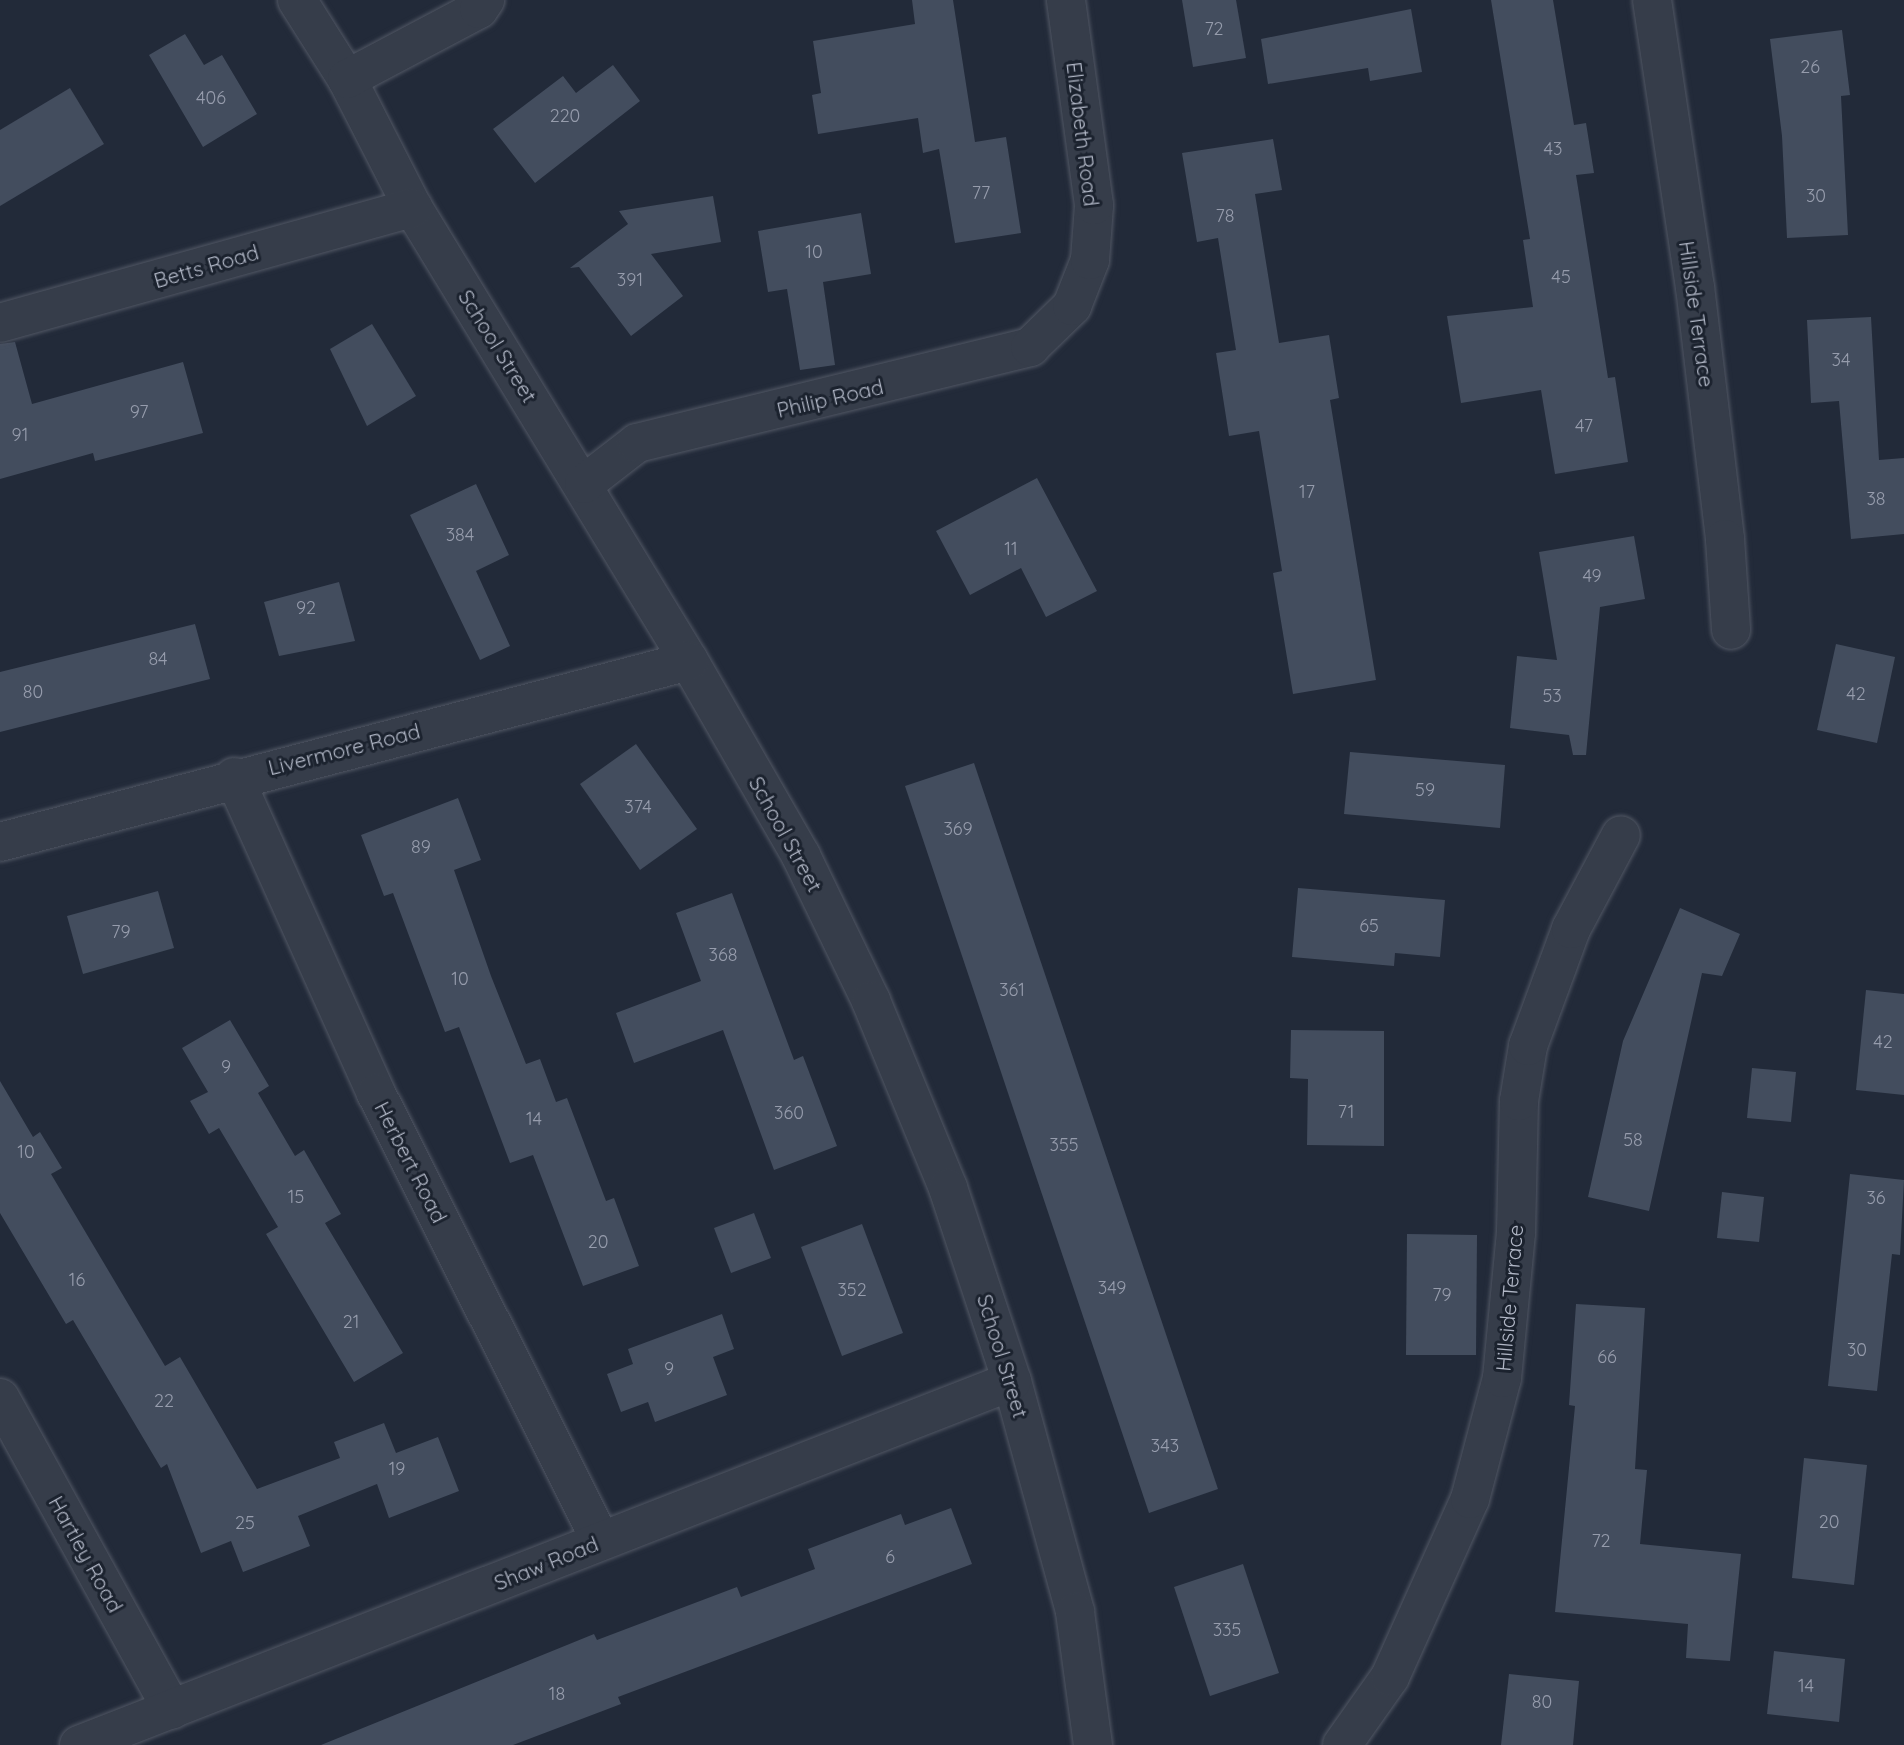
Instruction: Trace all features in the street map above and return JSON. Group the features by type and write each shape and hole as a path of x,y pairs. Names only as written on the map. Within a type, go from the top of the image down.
{"street":[{"name":"School Street","path":"297,0 347,79 413,208 584,484 801,856 872,1001 948,1188 1013,1381 1075,1612 1093,1745"},
{"path":"347,79 479,9 485,0"},
{"name":"Elizabeth Road","path":"1066,0 1094,205 1090,260 1072,306"},
{"name":"Hillside Terrace","path":"1652,0 1695,287 1724,528 1731,630"},
{"name":"Betts Road","path":"0,323 413,208"},
{"name":"Philip Road","path":"584,484 637,443 1030,347 1072,306"},
{"name":"Livermore Road","path":"0,842 234,777 689,662"},
{"name":"Herbert Road","path":"234,777 376,1093 601,1541"},
{"name":"Hillside Terrace","path":"1342,1745 1390,1677 1470,1499 1502,1378 1516,1233 1519,1101 1528,1046 1571,929 1621,835"},
{"name":"Shaw Road","path":"79,1745 1013,1381"},
{"name":"Hartley Road","path":"0,1398 172,1710"}],"building":[{"path":"912,0 953,0 975,142 1006,137 1021,233 955,243 939,149 923,153 918,118 818,134 812,95 821,93 813,41 915,24"},
{"path":"1182,0 1236,0 1246,58 1193,67"},
{"path":"1491,0 1553,0 1574,125 1586,123 1594,173 1576,175 1608,378 1615,377 1628,462 1555,474 1541,390 1461,403 1447,316 1533,307 1523,240 1530,239"},
{"path":"1411,9 1422,72 1370,81 1368,68 1268,84 1261,39"},
{"path":"1842,30 1850,95 1841,96 1848,235 1787,238 1782,136 1770,39"},
{"path":"185,34 204,65 222,55 257,114 203,147 149,55"},
{"path":"613,65 640,101 535,183 493,129 563,76 576,93"},
{"path":"70,88 104,144 0,206 0,130"},
{"path":"1273,139 1282,190 1255,194 1279,343 1329,335 1339,398 1330,400 1376,680 1293,694 1273,573 1282,571 1259,431 1229,436 1216,353 1236,350 1218,238 1197,242 1182,153"},
{"path":"713,196 721,242 651,254 683,296 631,336 579,267 570,268 628,224 619,211"},
{"path":"861,213 871,274 823,282 835,365 800,370 787,289 768,292 758,231"},
{"path":"1871,317 1879,460 1904,458 1904,534 1851,539 1839,401 1811,403 1807,320"},
{"path":"372,324 416,396 367,426 330,349"},
{"path":"15,342 32,404 183,362 203,433 95,461 93,453 0,479 0,344"},
{"path":"1037,478 1097,591 1046,617 1021,568 970,595 936,531"},
{"path":"476,484 509,555 476,571 510,646 480,660 410,515"},
{"path":"1634,536 1645,599 1600,607 1586,755 1573,755 1569,735 1510,728 1517,656 1557,660 1539,552"},
{"path":"339,582 355,641 279,656 264,602"},
{"path":"195,624 210,679 0,732 0,672"},
{"path":"1836,644 1895,657 1877,743 1817,730"},
{"path":"636,744 697,829 640,870 580,784"},
{"path":"1350,752 1505,765 1500,828 1344,814"},
{"path":"974,763 1218,1489 1149,1513 905,786"},
{"path":"458,798 481,860 454,870 491,976 526,1064 540,1059 556,1102 567,1098 606,1201 614,1198 639,1266 583,1286 533,1155 510,1163 459,1027 445,1032 393,893 384,896 361,835"},
{"path":"1298,888 1445,900 1440,957 1395,953 1394,966 1292,957"},
{"path":"158,891 174,948 83,974 67,916"},
{"path":"732,893 794,1060 803,1056 837,1146 774,1170 723,1030 634,1063 616,1013 701,981 676,913"},
{"path":"1680,908 1740,934 1722,976 1702,973 1649,1211 1588,1197 1623,1041"},
{"path":"1866,990 1904,994 1904,1095 1856,1090"},
{"path":"230,1020 269,1086 258,1093 295,1156 304,1150 341,1214 325,1223 403,1353 354,1382 266,1234 278,1227 219,1128 209,1134 190,1101 208,1092 182,1048"},
{"path":"1291,1030 1384,1031 1384,1146 1307,1145 1308,1079 1290,1078"},
{"path":"1752,1068 1796,1072 1791,1122 1747,1118"},
{"path":"0,1081 33,1137 40,1132 62,1168 51,1174 165,1366 180,1357 257,1489 340,1458 334,1442 384,1423 396,1453 438,1437 459,1491 389,1518 377,1484 298,1516 310,1546 243,1572 231,1541 201,1553 167,1464 161,1468 73,1320 66,1324 0,1213"},
{"path":"1850,1174 1904,1180 1900,1255 1892,1254 1877,1391 1828,1386"},
{"path":"1722,1192 1764,1197 1759,1242 1717,1238"},
{"path":"754,1213 771,1258 731,1273 714,1228"},
{"path":"862,1224 903,1333 842,1356 801,1247"},
{"path":"1407,1234 1477,1235 1476,1355 1406,1355"},
{"path":"1576,1304 1645,1308 1635,1469 1647,1470 1640,1544 1741,1554 1730,1661 1686,1658 1688,1624 1555,1612 1575,1406 1569,1405"},
{"path":"722,1314 734,1349 713,1357 727,1395 655,1422 648,1402 621,1412 607,1374 633,1364 628,1349"},
{"path":"1804,1458 1867,1465 1854,1585 1792,1578"},
{"path":"951,1508 972,1564 618,1697 621,1704 513,1745 321,1745 594,1634 597,1640 737,1587 741,1597 815,1569 808,1549 901,1514 905,1525"},
{"path":"1243,1564 1279,1673 1210,1696 1174,1587"},
{"path":"1774,1651 1845,1659 1839,1722 1767,1714"},
{"path":"1509,1674 1579,1681 1573,1745 1501,1745"}]}
